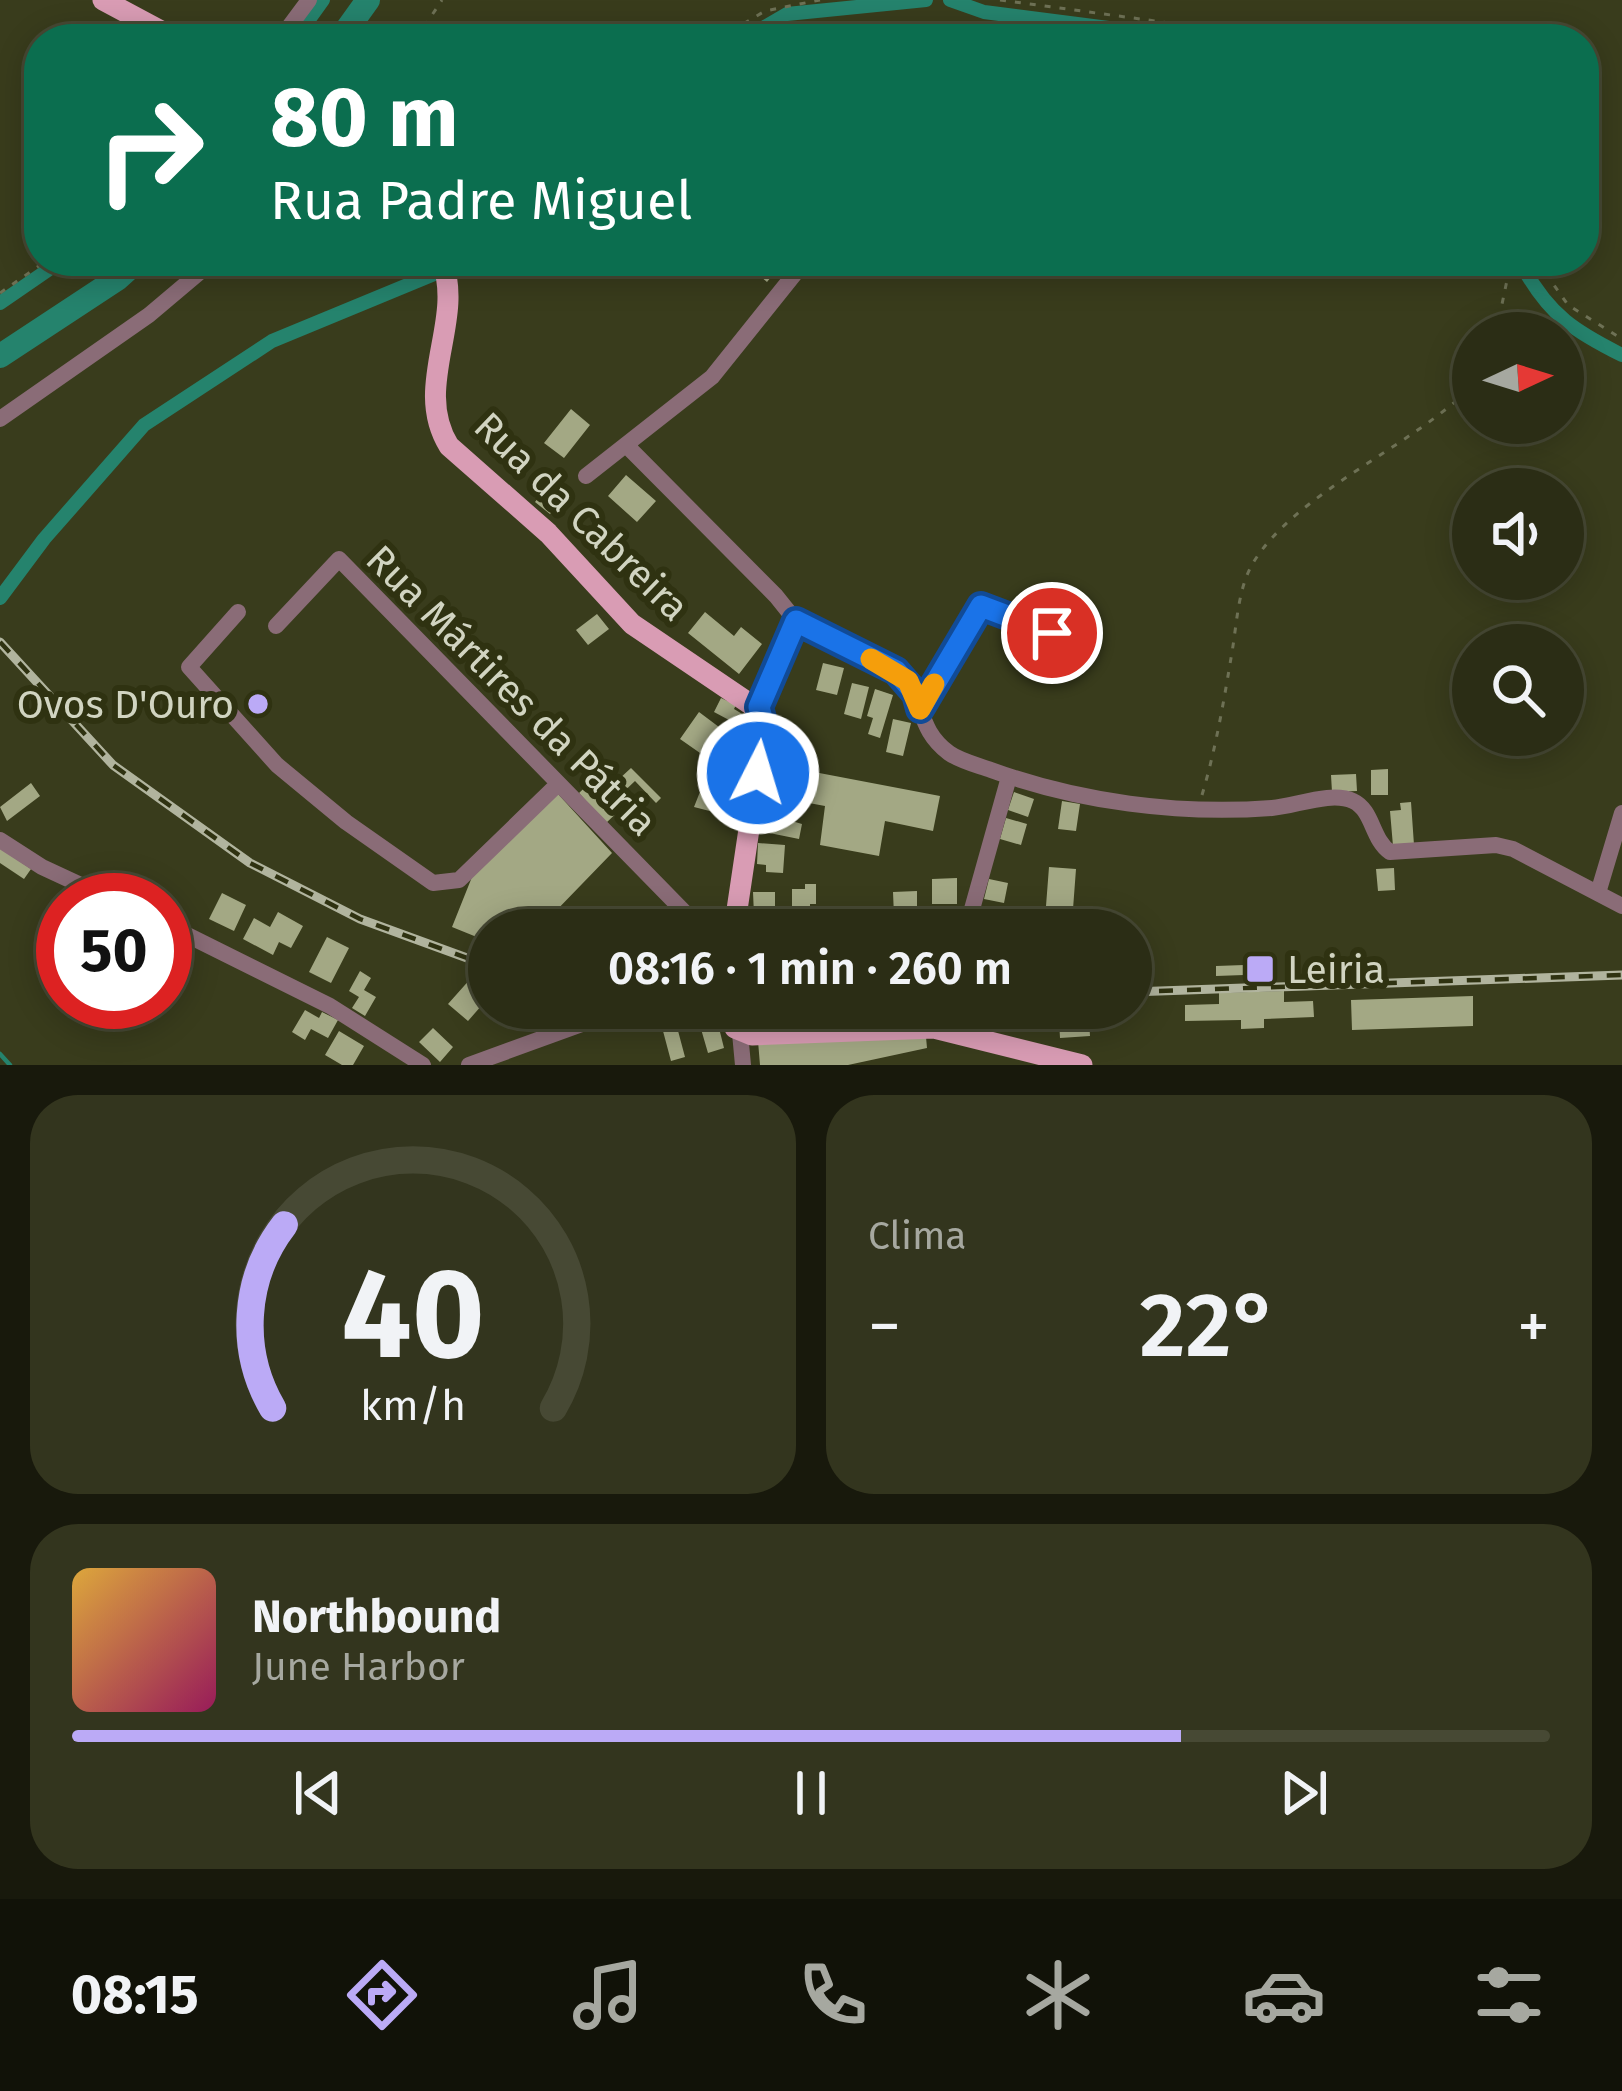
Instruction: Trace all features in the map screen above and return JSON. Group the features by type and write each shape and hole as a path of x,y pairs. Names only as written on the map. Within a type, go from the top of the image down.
{"main road":[{"path":"103,0 148,24"},
{"name":"Rua da Cabreira","path":"445,276 449,298 434,397 449,446 548,533 632,624 759,707"},
{"path":"737,909 764,735 759,707"},
{"path":"749,1029 761,1036 944,1029 1082,1065"}],"street":[{"path":"0,419 149,315 195,276"},
{"path":"586,476 712,376 793,276"},
{"path":"627,446 796,621 896,671 916,694 924,730 952,756 1036,786 1162,808 1274,808 1348,799 1360,805 1377,839 1390,852 1513,848 1622,906"},
{"name":"Rua Mártires da Pátria","path":"276,626 339,559 681,909"},
{"path":"920,709 981,606 1088,646"},
{"path":"238,612 189,667 277,765 346,822 433,883 459,880 558,784"},
{"path":"759,707 796,621"},
{"path":"972,909 1010,777"},
{"path":"1598,893 1622,813"},
{"path":"0,840 55,873"},
{"path":"192,937 330,1006 423,1065"},
{"path":"470,1065 568,1029"},
{"path":"735,1029 743,1065"}],"path":[{"path":"744,24 766,11 820,0"},
{"path":"1000,0 1177,24"},
{"path":"1500,312 1506,276"},
{"path":"1548,276 1568,305 1622,339"},
{"path":"1198,808 1215,752 1240,604 1253,563 1291,521 1452,404"},
{"path":"1318,973 1318,990"}],"building":[{"path":"571,409 590,425 564,458 544,443"},
{"path":"626,475 656,501 637,522 608,496"},
{"path":"555,477 570,490 550,514 535,502"},
{"path":"705,612 734,636 741,627 762,644 739,674 688,633"},
{"path":"597,614 609,629 588,645 576,630"},
{"path":"823,663 844,668 837,695 816,690"},
{"path":"852,683 869,687 861,719 844,714"},
{"path":"875,689 893,695 880,738 868,734 873,718 867,716"},
{"path":"721,698 744,715 735,730 726,724 729,720 714,712"},
{"path":"699,712 719,727 700,753 680,739"},
{"path":"893,719 911,723 903,756 886,752"},
{"path":"711,764 723,773 716,797 735,800 733,817 694,807"},
{"path":"772,764 940,796 933,831 885,821 879,856 820,845 825,806 766,795"},
{"path":"631,768 661,798 656,803 635,781 615,800 622,808 606,823 579,793 595,778 606,791"},
{"path":"1388,769 1388,795 1371,795 1371,770"},
{"path":"1356,774 1357,791 1332,792 1331,775"},
{"path":"31,783 40,796 7,821 0,807"},
{"path":"1014,792 1034,799 1028,817 1008,810"},
{"path":"558,794 612,853 558,909 468,909 468,933 452,927 472,877"},
{"path":"1062,801 1080,804 1076,831 1058,829"},
{"path":"1411,802 1414,845 1393,846 1390,811"},
{"path":"758,811 802,824 799,839 755,830"},
{"path":"1006,818 1027,824 1021,845 1000,839"},
{"path":"758,843 785,845 783,873 766,872 766,865 757,864"},
{"path":"0,848 31,869 24,879 0,863"},
{"path":"1049,867 1076,869 1073,909 1046,906"},
{"path":"1394,868 1395,890 1378,891 1376,869"},
{"path":"957,878 957,904 932,904 932,879"},
{"path":"989,879 1008,883 1004,903 984,899"},
{"path":"805,884 816,884 816,904 810,904 810,909 792,909 792,889 805,889"},
{"path":"917,891 917,909 894,909 893,892"},
{"path":"753,892 775,892 775,909 754,909"},
{"path":"222,893 246,905 234,931 209,919"},
{"path":"278,912 303,926 291,948 279,942 273,955 243,939 254,918 270,927"},
{"path":"327,937 349,948 331,983 309,972"},
{"path":"1275,964 1275,974 1216,976 1216,966"},
{"path":"360,971 371,978 364,990 376,997 365,1016 352,1008 359,997 349,991"},
{"path":"468,982 468,1021 448,1004"},
{"path":"1284,991 1284,1002 1313,1001 1314,1017 1264,1019 1264,1028 1241,1029 1241,1020 1185,1021 1185,1005 1219,1004 1219,993"},
{"path":"1473,996 1473,1026 1352,1030 1351,1000"},
{"path":"305,1010 338,1020 328,1038 311,1029 305,1040 292,1032"},
{"path":"433,1028 453,1047 440,1062 419,1042"},
{"path":"678,1029 685,1057 671,1061 663,1031"},
{"path":"701,1029 719,1029 724,1048 708,1053"},
{"path":"1059,1029 1090,1029 1090,1036 1060,1038"},
{"path":"339,1031 364,1046 353,1065 342,1065 325,1055"},
{"path":"926,1037 927,1048 848,1065 760,1065 758,1041"}],"waterway":[{"path":"306,24 323,0"},
{"path":"351,24 368,0"},
{"path":"770,24 787,14 926,0"},
{"path":"950,0 984,12 1077,24"},
{"path":"0,303 39,276"},
{"path":"0,356 120,276"},
{"path":"0,598 44,539 144,425 272,341 429,276"},
{"path":"1529,276 1566,321 1622,355"},
{"path":"0,1054 10,1065"}],"railway":[{"path":"0,642 113,765 250,863 360,919 468,958"},
{"path":"1152,991 1622,975"}],"slow traffic":[{"path":"871,659 908,681 920,709 934,684"}],"place":[{"name":"Ovos D'Ouro","path":"258,704"},
{"name":"Leiria","path":"1260,969"}],"route":[{"path":"758,773 764,726 759,707 796,621 896,671 908,681 920,709 981,606 1052,633"}]}
